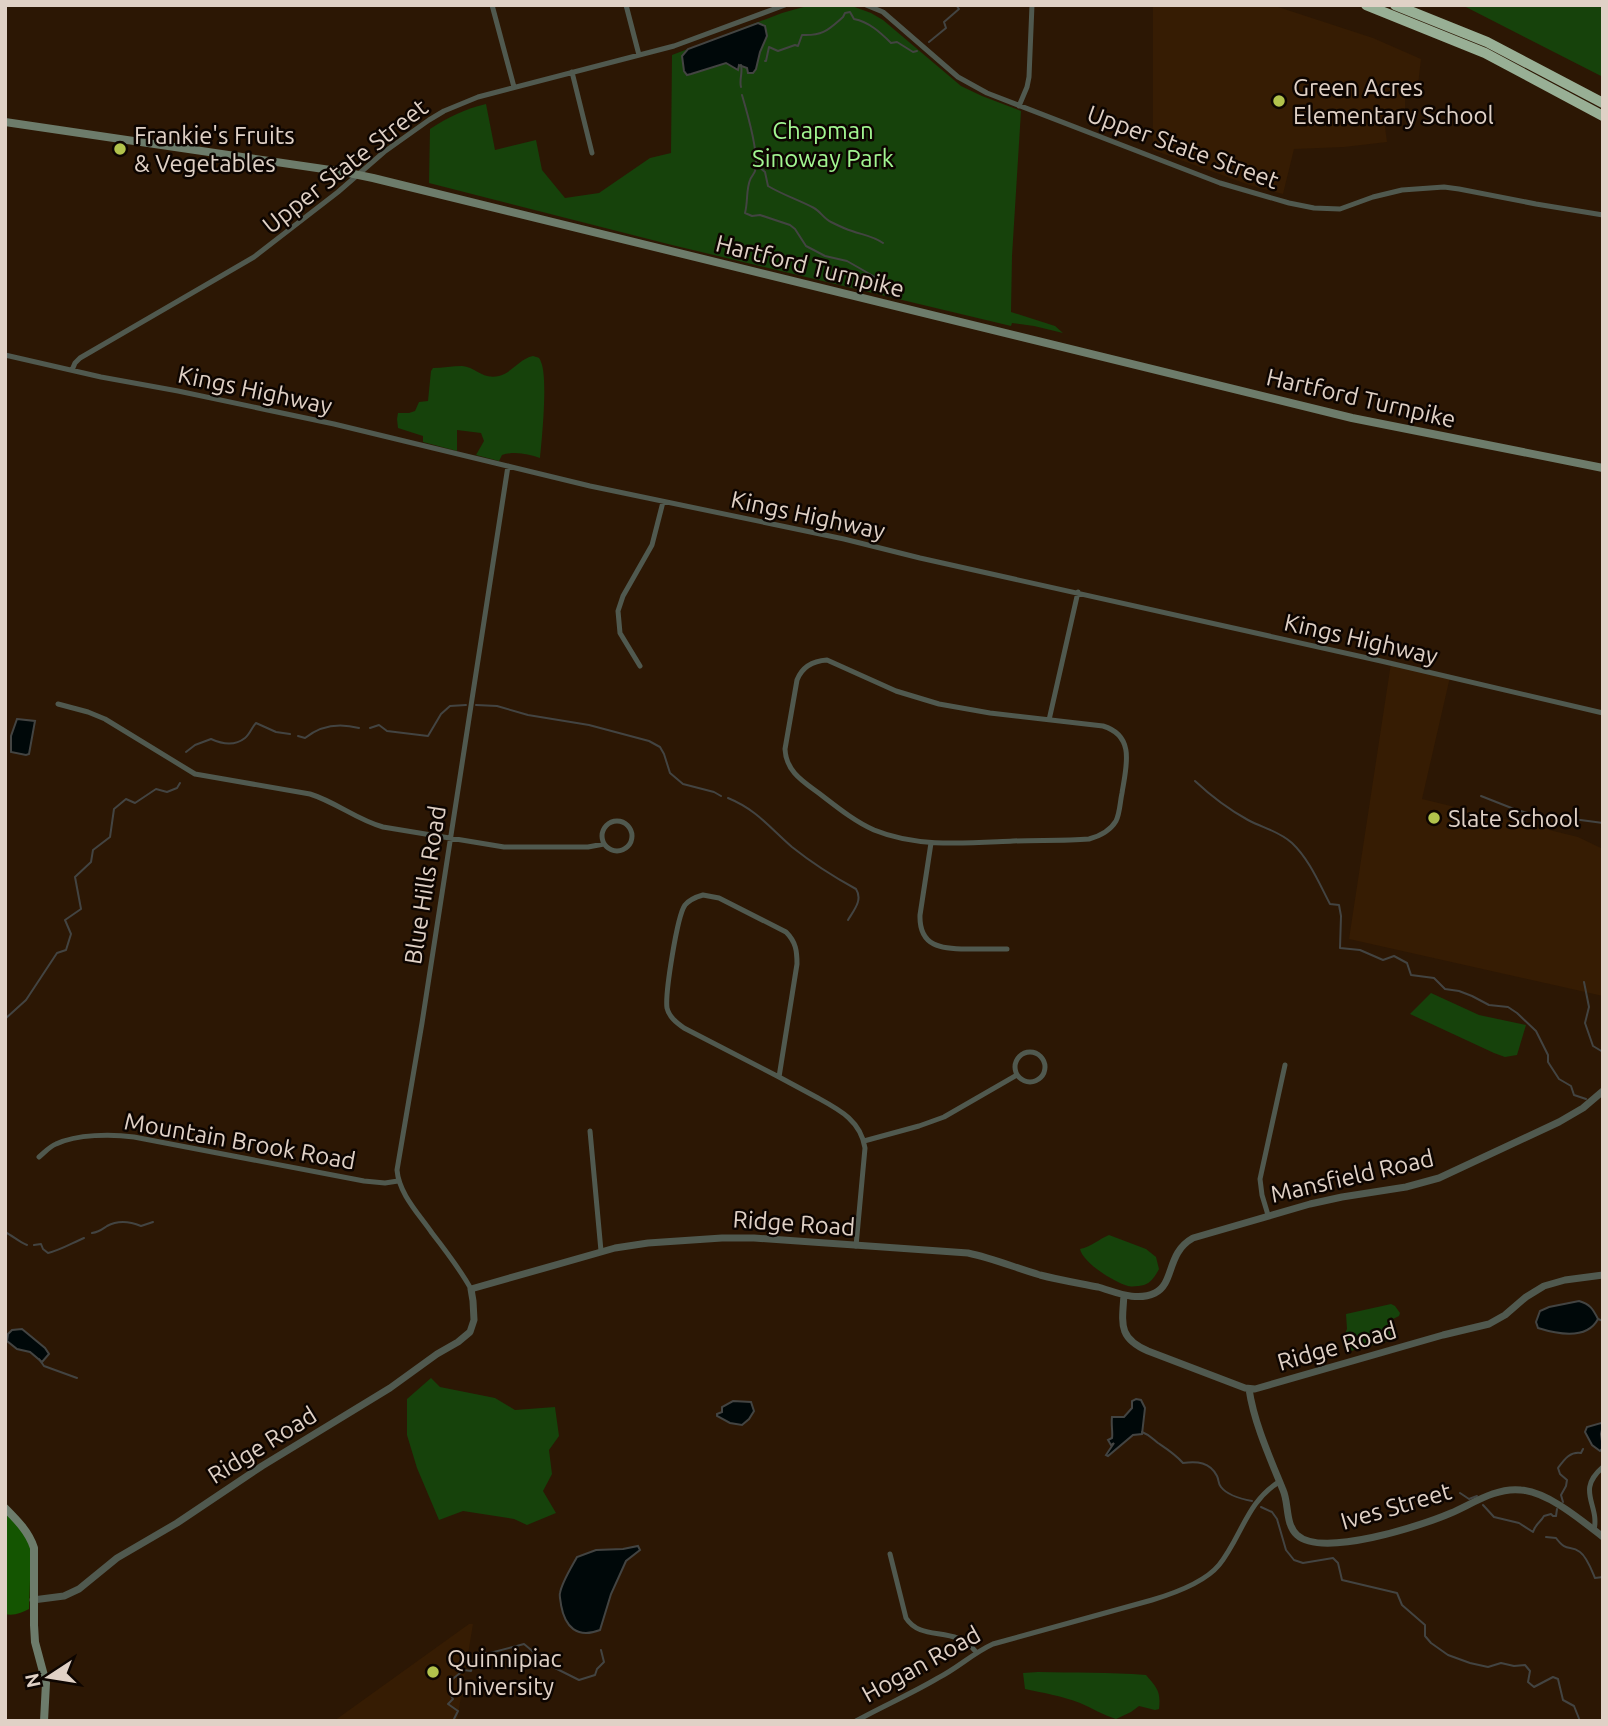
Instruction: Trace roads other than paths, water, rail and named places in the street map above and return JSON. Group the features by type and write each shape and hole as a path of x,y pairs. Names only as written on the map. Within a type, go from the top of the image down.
{"highway":[{"path":"1366,5 1485,53 1603,116"},
{"path":"1395,5 1487,42 1603,103"}],"main road":[{"name":"Hartford Turnpike","path":"5,122 358,175 1352,418 1603,468"},
{"path":"5,1508 33,1543 34,1633 46,1683 44,1721"}],"street":[{"path":"492,5 514,87"},
{"path":"626,5 639,55"},
{"name":"Upper State Street","path":"72,370 80,358 270,246 408,134 444,111 514,87 674,46 785,5"},
{"name":"Upper State Street","path":"866,5 883,12 958,77 987,93 1220,183 1261,196 1301,205 1340,209 1402,190 1444,187 1603,215"},
{"path":"1019,106 1029,77 1032,5"},
{"path":"572,72 592,153"},
{"name":"Kings Highway","path":"5,355 325,422 508,467 844,539 1603,713"},
{"name":"Blue Hills Road","path":"398,1181 398,1163 508,467"},
{"path":"640,666 620,633 618,611 623,596 652,545 663,502"},
{"path":"1049,720 1078,592"},
{"path":"827,660 889,688 932,702 973,711 1049,720 1103,726 1122,738 1127,758 1119,810 1111,827 1102,835 1089,839 930,842 890,835 869,827 839,808 792,772 786,759 785,749 795,684 805,667 815,661 827,660"},
{"path":"58,704 105,719 195,774 300,791 325,800 374,825 504,847 588,847 604,844 612,850 622,850 632,840 628,826 620,821 606,825 602,834 604,844"},
{"path":"930,842 919,920 925,936 943,948 1007,949"},
{"path":"779,1077 797,964 794,942 786,932 719,898 704,895 694,898 683,908 678,923 667,999 670,1016 684,1028 843,1111 854,1122 862,1134 865,1148 856,1246"},
{"path":"1023,1053 1036,1053 1044,1060 1044,1072 1038,1080 1025,1081 1017,1075 1015,1064 1023,1053"},
{"path":"1268,1215 1260,1179 1285,1065"},
{"path":"864,1141 944,1117 1017,1075"},
{"name":"Mansfield Road","path":"1124,1295 1140,1297 1158,1291 1167,1279 1176,1253 1186,1242 1202,1234 1333,1199 1406,1187 1439,1178 1559,1122 1583,1108 1603,1091"},
{"path":"590,1131 601,1251"},
{"name":"Mountain Brook Road","path":"39,1157 55,1144 67,1140 116,1135 364,1181 398,1181"},
{"path":"398,1181 411,1204 471,1289"},
{"name":"Ridge Road","path":"33,1600 64,1596 79,1589 117,1558 177,1523 458,1342 470,1332 474,1320 471,1289 601,1251 648,1243 754,1238 968,1254 992,1259 1038,1274 1124,1295 1123,1324 1126,1335 1133,1343 1249,1389 1489,1324 1544,1286 1603,1275"},
{"name":"Ives Street","path":"1249,1389 1263,1442 1285,1497 1289,1521 1299,1537 1314,1542 1345,1542 1383,1535 1437,1519 1512,1489 1545,1497 1603,1537"},
{"path":"1594,1530 1595,1520 1589,1487 1592,1478 1603,1467"},
{"name":"Hogan Road","path":"856,1721 938,1679 976,1652 1000,1641 1164,1597 1209,1574 1219,1565 1253,1507 1279,1482"},
{"path":"890,1553 908,1622 919,1630 956,1636 965,1640 976,1652"}],"waterway":[{"path":"929,42 946,28 944,22 959,9 956,5"},
{"path":"765,61 769,47 778,51 798,46 802,35 825,31 845,13 850,12 854,19 869,25 891,43 897,42 913,52 917,51"},
{"path":"741,65 741,87"},
{"path":"742,95 756,155 745,213 790,225 806,246 825,256 847,261 875,277 883,278"},
{"path":"757,165 765,172 768,186 814,208 833,223 883,243"},
{"path":"370,728 379,725 387,731 428,736 441,714 450,706 466,705"},
{"path":"476,705 497,706 528,715 589,725 649,741 660,747 670,773 683,784 721,796"},
{"path":"186,752 211,739 228,743 241,741 256,723 276,732 290,734"},
{"path":"298,736 305,738 331,726 359,728"},
{"path":"1195,781 1234,811 1282,835 1298,849 1330,904 1339,905 1340,948 1360,950 1383,960 1394,956 1407,963 1411,975 1434,978 1445,989 1459,991 1489,1005 1508,1007 1536,1031 1548,1055 1548,1062 1559,1079 1571,1086 1574,1095 1586,1099"},
{"path":"5,1019 26,1000 57,953 66,950 71,934 65,920 81,909 75,877 91,862 93,850 110,837 114,809 126,799 135,803 156,789 167,792 177,788 180,783"},
{"path":"1481,796 1545,818 1558,817 1603,823"},
{"path":"728,798 755,814 807,859 856,889 858,901 848,920"},
{"path":"1584,982 1589,1007 1585,1023 1593,1046 1603,1052"},
{"path":"92,1233 119,1222 141,1226 153,1222"},
{"path":"5,1232 27,1245"},
{"path":"34,1245 41,1244 48,1253 84,1238"},
{"path":"1598,1319 1603,1321"},
{"path":"39,1359 44,1366 77,1378"},
{"path":"1142,1432 1183,1463 1207,1465 1214,1471 1219,1485 1227,1493 1252,1501"},
{"path":"1563,1502 1561,1495 1567,1480 1558,1468 1568,1457 1581,1453 1583,1449"},
{"path":"1460,1493 1469,1499 1477,1496"},
{"path":"1483,1505 1494,1517 1519,1523 1533,1532 1544,1516 1556,1516 1557,1509"},
{"path":"1261,1507 1272,1512 1277,1519 1286,1550 1294,1560 1303,1563 1333,1558 1338,1563 1342,1580 1397,1593 1402,1605 1425,1625 1425,1636 1448,1655 1488,1667 1501,1663 1525,1665 1530,1671 1528,1682 1534,1687 1553,1677 1558,1679 1563,1700 1574,1706 1580,1721"},
{"path":"1546,1537 1556,1538 1566,1547 1580,1552 1595,1578 1603,1577"},
{"path":"453,1721 458,1711 448,1704 453,1699 449,1692 450,1681 464,1670 471,1671 476,1653 490,1653 524,1644 549,1665 579,1680 595,1675 604,1662 601,1650"}],"place":[{"name":"Green Acres Elementary School","path":"1279,101"},
{"name":"Frankie's Fruits & Vegetables","path":"120,149"},
{"name":"Slate School","path":"1434,818"},
{"name":"Quinnipiac University","path":"433,1672"}],"park label":[{"name":"Chapman Sinoway Park","path":"823,144"}]}
